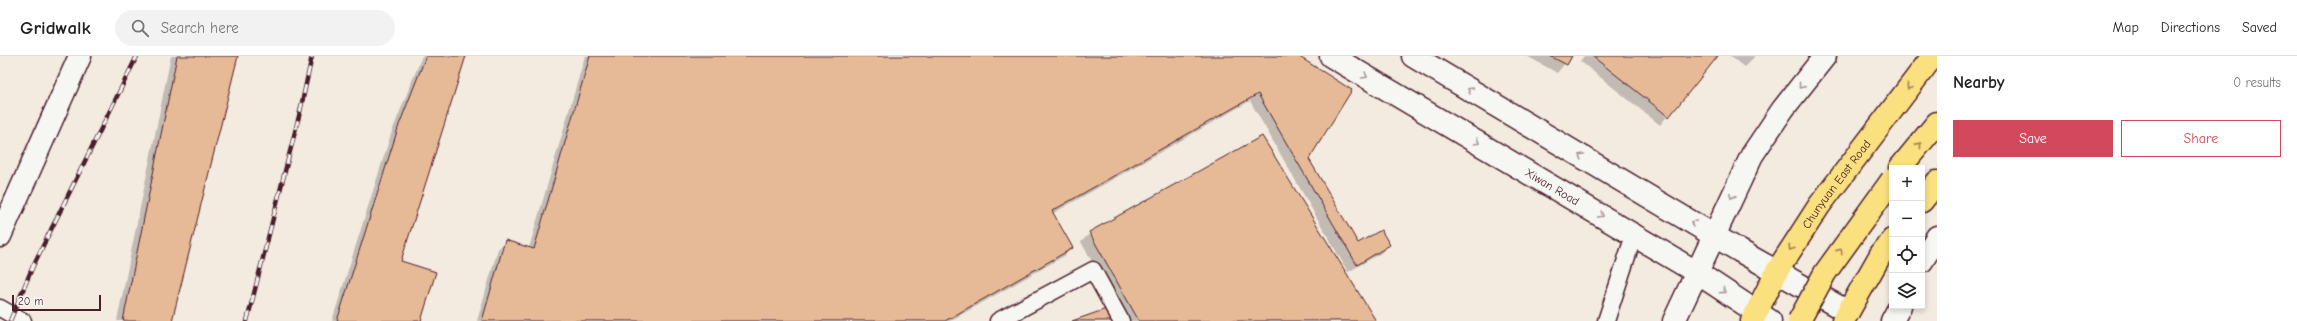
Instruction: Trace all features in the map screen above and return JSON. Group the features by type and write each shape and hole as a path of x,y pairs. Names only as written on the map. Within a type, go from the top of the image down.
{"main road":[{"path":"0,236 80,56"},
{"name":"Xiwan Road","path":"1331,56 1696,272 1759,318"},
{"path":"1413,56 1777,271 1846,316 1881,254 1889,244"},
{"path":"1674,321 1752,155 1782,109 1825,56"},
{"name":"Chunyuan East Road","path":"1759,318 1777,271 1819,206 1933,56"},
{"path":"1902,165 1937,122"},
{"path":"1925,197 1937,182"},
{"path":"1799,321 1825,273 1889,184"},
{"path":"1925,256 1937,237"},
{"path":"1892,321 1898,309"}],"lane":[{"path":"1606,321 1634,235"},
{"path":"998,321 1093,270 1121,321"},
{"path":"0,308 23,321"}],"building":[{"path":"177,56 238,56 172,321 123,321"},
{"path":"426,56 466,56 401,261 436,272 421,321 337,321 399,125"},
{"path":"590,56 1298,56 1352,90 1309,159 1358,243 1381,230 1390,245 1357,265 1258,94 1052,211 1073,248 945,321 482,321 505,240 534,249"},
{"path":"1550,56 1572,56 1567,65"},
{"path":"1592,56 1718,56 1669,117"},
{"path":"1262,136 1376,321 1139,321 1089,232"},
{"path":"1109,308 1114,321 1072,321"}],"railway":[{"path":"10,321 33,266 137,56"},
{"path":"247,321 300,112 312,56"}]}
